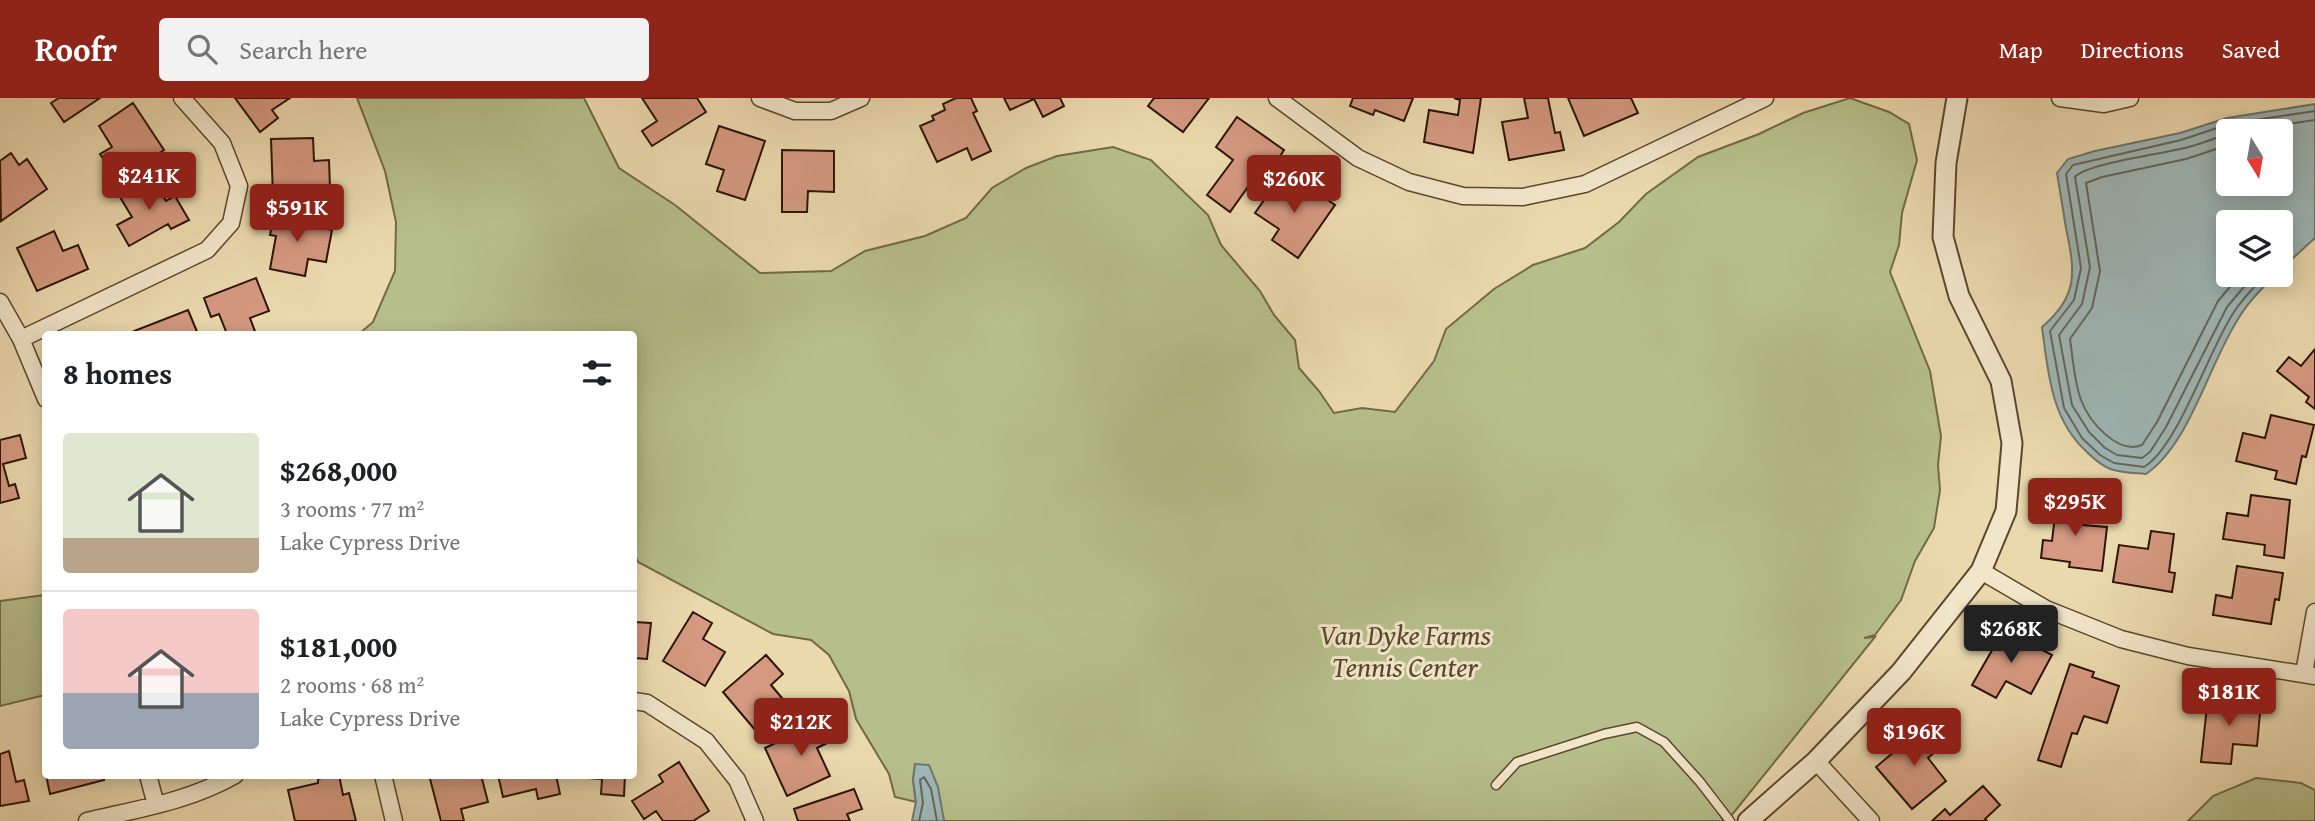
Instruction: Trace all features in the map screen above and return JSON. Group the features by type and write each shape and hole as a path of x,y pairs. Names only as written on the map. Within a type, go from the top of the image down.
{"street":[{"path":"22,338 207,250 231,223 239,186 227,154 222,143 182,98"},
{"path":"760,98 795,111 831,111 861,98"},
{"path":"1277,98 1358,158 1409,182 1463,195 1523,197 1585,184 1765,98"},
{"path":"1748,821 1816,761 1901,672 1981,571 2006,511 2012,443 2001,381 1959,296 1943,237 1946,163 1957,98"},
{"path":"2060,98 2104,104 2130,98"},
{"path":"0,302 22,338 42,389"},
{"path":"1981,571 2046,608 2121,639 2188,656 2310,674 2315,612"},
{"path":"637,702 646,704 706,741 737,780 755,821"},
{"path":"1816,761 1871,821"},
{"path":"149,779 156,805"},
{"path":"88,821 156,805 212,788 228,779"},
{"path":"384,779 394,821"}],"lane":[{"path":"1496,785 1517,762 1604,734 1637,727 1664,742 1730,821"}],"green space":[{"name":"Van Dyke Farms Tennis Center","path":"357,98 584,98 619,168 675,205 760,273 831,271 865,251 925,236 966,218 992,188 1026,168 1057,156 1113,147 1151,160 1208,215 1221,245 1260,291 1274,315 1295,340 1299,368 1334,413 1362,408 1395,412 1434,361 1446,329 1494,289 1533,265 1585,248 1619,222 1646,194 1698,157 1759,134 1803,113 1850,98 1889,112 1909,124 1917,160 1902,213 1899,245 1890,272 1930,371 1941,436 1938,465 1940,490 1934,528 1915,561 1901,600 1875,635 1864,638 1875,637 1727,821 944,821 928,765 915,765 913,780 916,802 895,797 889,774 856,719 849,691 829,655 811,640 773,634 638,562 637,331 362,331 373,322 395,271 396,222 385,171"},
{"path":"42,595 42,696 0,706 0,601"},
{"path":"2256,778 2301,783 2315,790 2315,821 2188,821 2213,796"}],"water":[{"path":"2315,104 2315,238 2293,258 2293,210 2216,210 2216,287 2263,287 2240,316 2187,423 2162,460 2146,474 2110,469 2096,460 2075,439 2059,410 2049,378 2042,327 2063,305 2072,270 2057,173 2068,159 2180,133 2216,122 2216,196 2293,196 2293,119 2224,119"},
{"path":"915,764 929,765 938,787 944,821 912,821 916,802 913,780"}],"building":[{"path":"59,98 100,98 64,122 51,103"},
{"path":"235,98 290,98 272,110 278,118 260,132"},
{"path":"642,98 697,98 706,112 652,146 642,131 657,121"},
{"path":"956,98 971,98 977,111 973,113 991,151 972,160 967,148 937,162 920,126 934,120 932,116 945,110 943,104"},
{"path":"1004,98 1060,98 1064,106 1043,117 1034,99 1010,110"},
{"path":"1154,98 1209,98 1183,132 1148,106"},
{"path":"1353,98 1413,98 1404,121 1375,110 1373,115 1350,106"},
{"path":"1454,98 1481,98 1473,153 1424,142 1429,110 1458,115 1460,100"},
{"path":"1524,98 1548,98 1555,133 1560,132 1564,150 1509,160 1502,122 1528,118"},
{"path":"1568,98 1631,98 1638,113 1584,136"},
{"path":"133,103 164,150 149,160 146,156 115,176 100,154 112,147 99,126"},
{"path":"1237,117 1284,150 1275,164 1268,159 1230,212 1207,195 1233,160 1216,147"},
{"path":"719,126 765,141 745,200 717,191 724,170 706,164"},
{"path":"313,138 314,161 329,160 330,188 291,189 292,196 273,197 271,139"},
{"path":"782,150 834,151 834,192 808,191 807,212 782,212"},
{"path":"11,153 19,165 27,159 47,189 1,221 0,161"},
{"path":"1281,176 1311,196 1314,191 1335,205 1298,258 1272,240 1279,229 1255,213"},
{"path":"153,178 166,201 175,196 189,220 171,229 168,224 129,246 117,225 132,217 120,197"},
{"path":"275,208 296,212 294,223 332,230 326,262 308,259 305,276 270,269 276,236 270,235"},
{"path":"54,231 63,251 78,245 88,269 37,291 17,248"},
{"path":"256,278 269,311 250,318 255,331 226,331 219,314 211,317 204,298"},
{"path":"188,310 197,331 134,331"},
{"path":"2315,349 2315,409 2306,402 2309,397 2277,371 2289,357 2301,366"},
{"path":"2271,415 2314,425 2306,457 2302,456 2296,484 2275,479 2277,471 2236,461 2243,433 2265,438"},
{"path":"20,435 26,458 3,464 9,486 15,484 19,498 0,503 0,440"},
{"path":"2251,495 2290,500 2284,558 2264,555 2265,545 2223,539 2227,513 2248,516"},
{"path":"2057,498 2086,502 2083,525 2107,527 2102,571 2069,567 2070,562 2041,558 2043,540 2052,541"},
{"path":"2151,531 2174,534 2169,572 2175,573 2172,592 2113,582 2119,545 2148,549"},
{"path":"2237,566 2283,573 2279,600 2275,599 2271,624 2213,615 2216,595 2232,598"},
{"path":"693,612 712,623 703,639 725,652 705,686 663,661"},
{"path":"637,622 651,623 647,659 637,658"},
{"path":"1998,627 2052,655 2031,694 2006,681 1996,698 1972,685 1995,645 1990,642"},
{"path":"766,655 783,674 771,685 787,704 756,731 723,692"},
{"path":"2070,664 2094,672 2092,677 2119,686 2107,723 2084,716 2077,734 2072,733 2061,767 2038,760"},
{"path":"2208,697 2261,702 2257,746 2233,744 2231,764 2201,762"},
{"path":"823,720 833,740 817,748 830,776 787,796 765,748"},
{"path":"1925,726 1942,746 1928,758 1946,781 1912,809 1876,767"},
{"path":"9,751 16,782 24,780 29,801 0,806 0,754"},
{"path":"679,762 709,811 693,821 663,821 656,811 644,819 632,801 663,782 659,775"},
{"path":"47,779 104,779 104,780 50,794"},
{"path":"318,779 340,779 343,795 349,793 356,821 295,821 288,790 318,783"},
{"path":"430,779 482,779 488,802 461,809 464,821 441,821"},
{"path":"499,779 557,779 560,794 538,799 536,789 503,797"},
{"path":"602,779 625,779 624,796 601,794"},
{"path":"1983,786 2000,805 1985,819 1987,821 1932,821 1945,809 1950,815"},
{"path":"854,789 862,809 847,814 850,821 798,821 794,809"}]}
